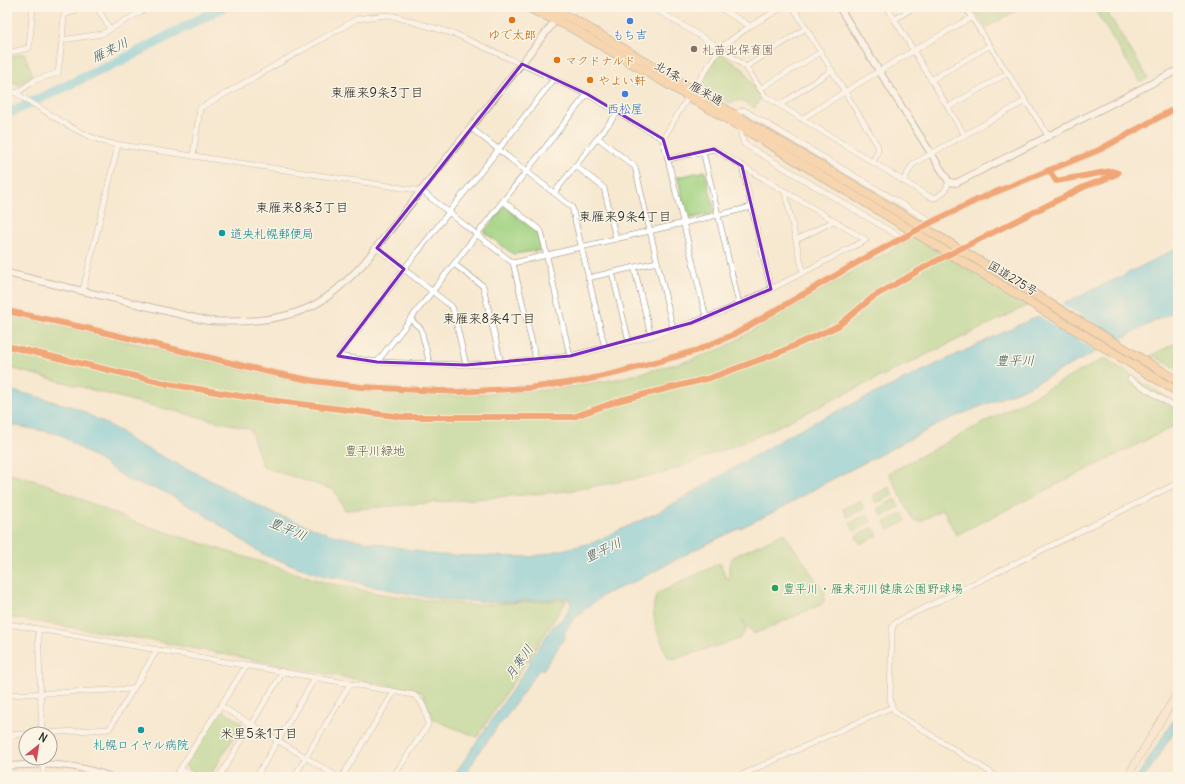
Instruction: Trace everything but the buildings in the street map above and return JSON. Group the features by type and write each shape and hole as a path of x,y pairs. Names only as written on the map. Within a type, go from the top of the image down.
{"highway":[{"name":"北1条・雁来通","path":"527,7 573,20 738,116 838,181"},
{"name":"北1条・雁来通","path":"544,7 570,27 688,97 838,181"},
{"name":"国道275号","path":"838,181 1178,381"},
{"name":"国道275号","path":"838,181 1178,392"}],"main road":[{"path":"1127,777 1178,692"}],"street":[{"path":"7,50 12,52 29,48 33,7"},
{"path":"17,93 35,80 58,73 64,15 85,7"},
{"path":"97,7 110,29"},
{"path":"7,273 208,321 252,322 298,312 320,302 352,277 377,248 566,7"},
{"path":"652,7 720,48 746,67 765,96 928,196 935,198 944,192 949,182"},
{"path":"720,7 750,26"},
{"path":"693,90 720,48 750,26 783,7"},
{"path":"793,7 878,146 878,151 873,162"},
{"path":"839,7 949,182 956,183 1178,70"},
{"path":"887,7 964,134"},
{"path":"894,20 914,7"},
{"path":"965,7 1049,137"},
{"path":"62,40 102,34 146,8"},
{"path":"193,156 200,108 357,19 386,15 393,16 455,34 587,94 663,139 669,158 706,317"},
{"path":"802,119 913,50 972,17"},
{"path":"746,67 806,28"},
{"path":"931,80 989,46"},
{"path":"760,89 821,52"},
{"path":"780,105 832,70"},
{"path":"948,107 1008,73"},
{"path":"554,79 404,269 338,356 377,362 430,365 501,363 570,356 651,336 706,317 739,304 866,240 714,149 669,158"},
{"path":"7,88 82,134 94,139 118,145 422,191 514,263 536,360"},
{"path":"377,362 587,94"},
{"path":"663,139 688,97"},
{"path":"903,181 912,164 1025,101"},
{"path":"7,311 269,372 314,381 361,387 459,392 529,388 581,380 617,373 695,351 735,334 827,279 932,222 981,198 1100,150 1178,107"},
{"path":"902,238 744,144 738,116 739,112 744,110 748,112 932,222"},
{"path":"554,193 618,112"},
{"path":"471,128 572,207 605,348"},
{"path":"598,138 635,167 673,329"},
{"path":"83,290 118,145"},
{"path":"703,151 739,304"},
{"path":"576,166 604,188 616,239"},
{"path":"742,166 771,288"},
{"path":"785,192 803,272"},
{"path":"503,201 541,231 570,356"},
{"path":"514,263 649,230 752,207"},
{"path":"796,240 834,221"},
{"path":"377,248 454,309 466,365"},
{"path":"588,278 657,262"},
{"path":"454,264 483,286 501,363"},
{"path":"634,267 651,336"},
{"path":"612,272 629,342"},
{"path":"410,319 421,329 430,365"},
{"path":"1130,379 1178,409"},
{"path":"998,777 896,713 892,708 890,698 892,629 894,624 1178,482"},
{"path":"7,624 414,695 420,699 427,716 428,725 393,777"},
{"path":"38,629 42,726"},
{"path":"58,733 109,729 157,650"},
{"path":"176,777 246,666"},
{"path":"219,777 283,672"},
{"path":"256,777 315,678"},
{"path":"294,777 350,684"},
{"path":"7,694 133,689"},
{"path":"342,777 394,692"},
{"path":"221,706 338,777"},
{"path":"737,777 892,708"},
{"path":"7,735 18,734"},
{"path":"7,766 18,764"},
{"path":"58,764 99,772 111,777"},
{"path":"43,766 43,777"},
{"path":"180,769 194,777"}],"highlighted area":[{"path":"522,64 587,94 663,139 669,159 714,149 742,166 771,289 691,323 570,356 466,365 377,362 338,356 404,269 377,248"}],"green space":[{"path":"973,7 1023,7 986,28"},
{"path":"1093,7 1104,7 1148,78 1140,82"},
{"path":"24,53 33,76 19,85 7,79 7,54 12,56"},
{"path":"719,53 743,69 760,98 755,108 741,100 729,103 700,85"},
{"path":"705,171 715,213 687,219 678,177"},
{"path":"504,206 537,233 542,250 513,254 484,232"},
{"name":"豊平川緑地","path":"914,237 1029,305 756,437 661,474 568,491 345,510 334,490 263,467 250,429 141,403 7,367 7,315 81,330 266,375 382,394 446,396 544,390 618,379 691,360 723,348"},
{"path":"1178,342 1178,370 1152,355"},
{"path":"1105,358 1178,405 1178,424 956,535 943,509 919,522 913,520 889,473"},
{"path":"7,473 46,484 134,522 327,583 386,595 468,605 567,600 477,737 434,720 422,692 155,641 7,617"},
{"path":"889,487 893,495 876,503 872,496"},
{"path":"895,499 899,507 882,516 878,508"},
{"path":"860,501 864,509 847,517 843,509"},
{"path":"902,513 906,521 889,530 885,522"},
{"path":"867,514 871,522 854,531 850,523"},
{"path":"873,527 878,535 860,544 856,536"},
{"path":"784,533 825,593 824,602 754,634 741,618 747,629 739,639 674,659 668,658 654,618 654,602 657,594 720,563 726,578 729,580 729,565 733,557"},
{"path":"220,710 242,724 209,777 202,777 185,765"}],"water":[{"name":"豊平川","path":"1178,248 1178,310 1028,387 945,421 825,483 776,511 698,548 638,580 605,594 574,619 564,633 566,636 543,670 540,668 503,721 482,747 464,777 453,777 531,662 529,661 554,625 562,619 567,612 571,605 569,598 506,602 455,601 416,595 370,586 341,578 324,576 264,555 199,511 163,491 132,482 59,434 7,424 7,390 31,395 76,408 123,433 131,441 270,512 332,535 438,555 531,557 592,543 663,510 796,431"},
{"path":"1178,713 1178,725 1145,777 1137,777"}],"pier":[{"path":"1060,303 1122,340 1099,352 1036,314"}],"waterway":[{"name":"雁来川","path":"7,114 130,56 223,7"}],"cycle path":[{"path":"7,311 86,328 269,372 314,381 361,387 459,392 529,388 581,381 617,373 695,351 735,334 860,261 932,222 981,198 1099,150 1178,107"},
{"path":"7,346 168,384 246,397 403,417 573,417 621,400 710,378 778,353 838,326 873,297 932,263 1084,187 1118,173 1111,171 1056,181 1049,170"}],"place":[{"name":"ゆで太郎","path":"512,20"},
{"name":"もち吉","path":"630,21"},
{"name":"札苗北保育園","path":"694,49"},
{"name":"マクドナルド","path":"557,60"},
{"name":"やよい軒","path":"590,80"},
{"name":"西松屋","path":"625,94"},
{"name":"道央札幌郵便局","path":"222,233"},
{"name":"豊平川・雁来河川健康公園野球場","path":"775,588"},
{"name":"札幌ロイヤル病院","path":"141,730"}],"district":[{"name":"東雁来9条3丁目","path":"377,92"},
{"name":"東雁来8条3丁目","path":"302,207"},
{"name":"東雁来9条4丁目","path":"625,216"},
{"name":"東雁来8条4丁目","path":"489,318"},
{"name":"米里5条1丁目","path":"259,733"}],"water label":[{"name":"月寒川","path":"519,662"}]}
